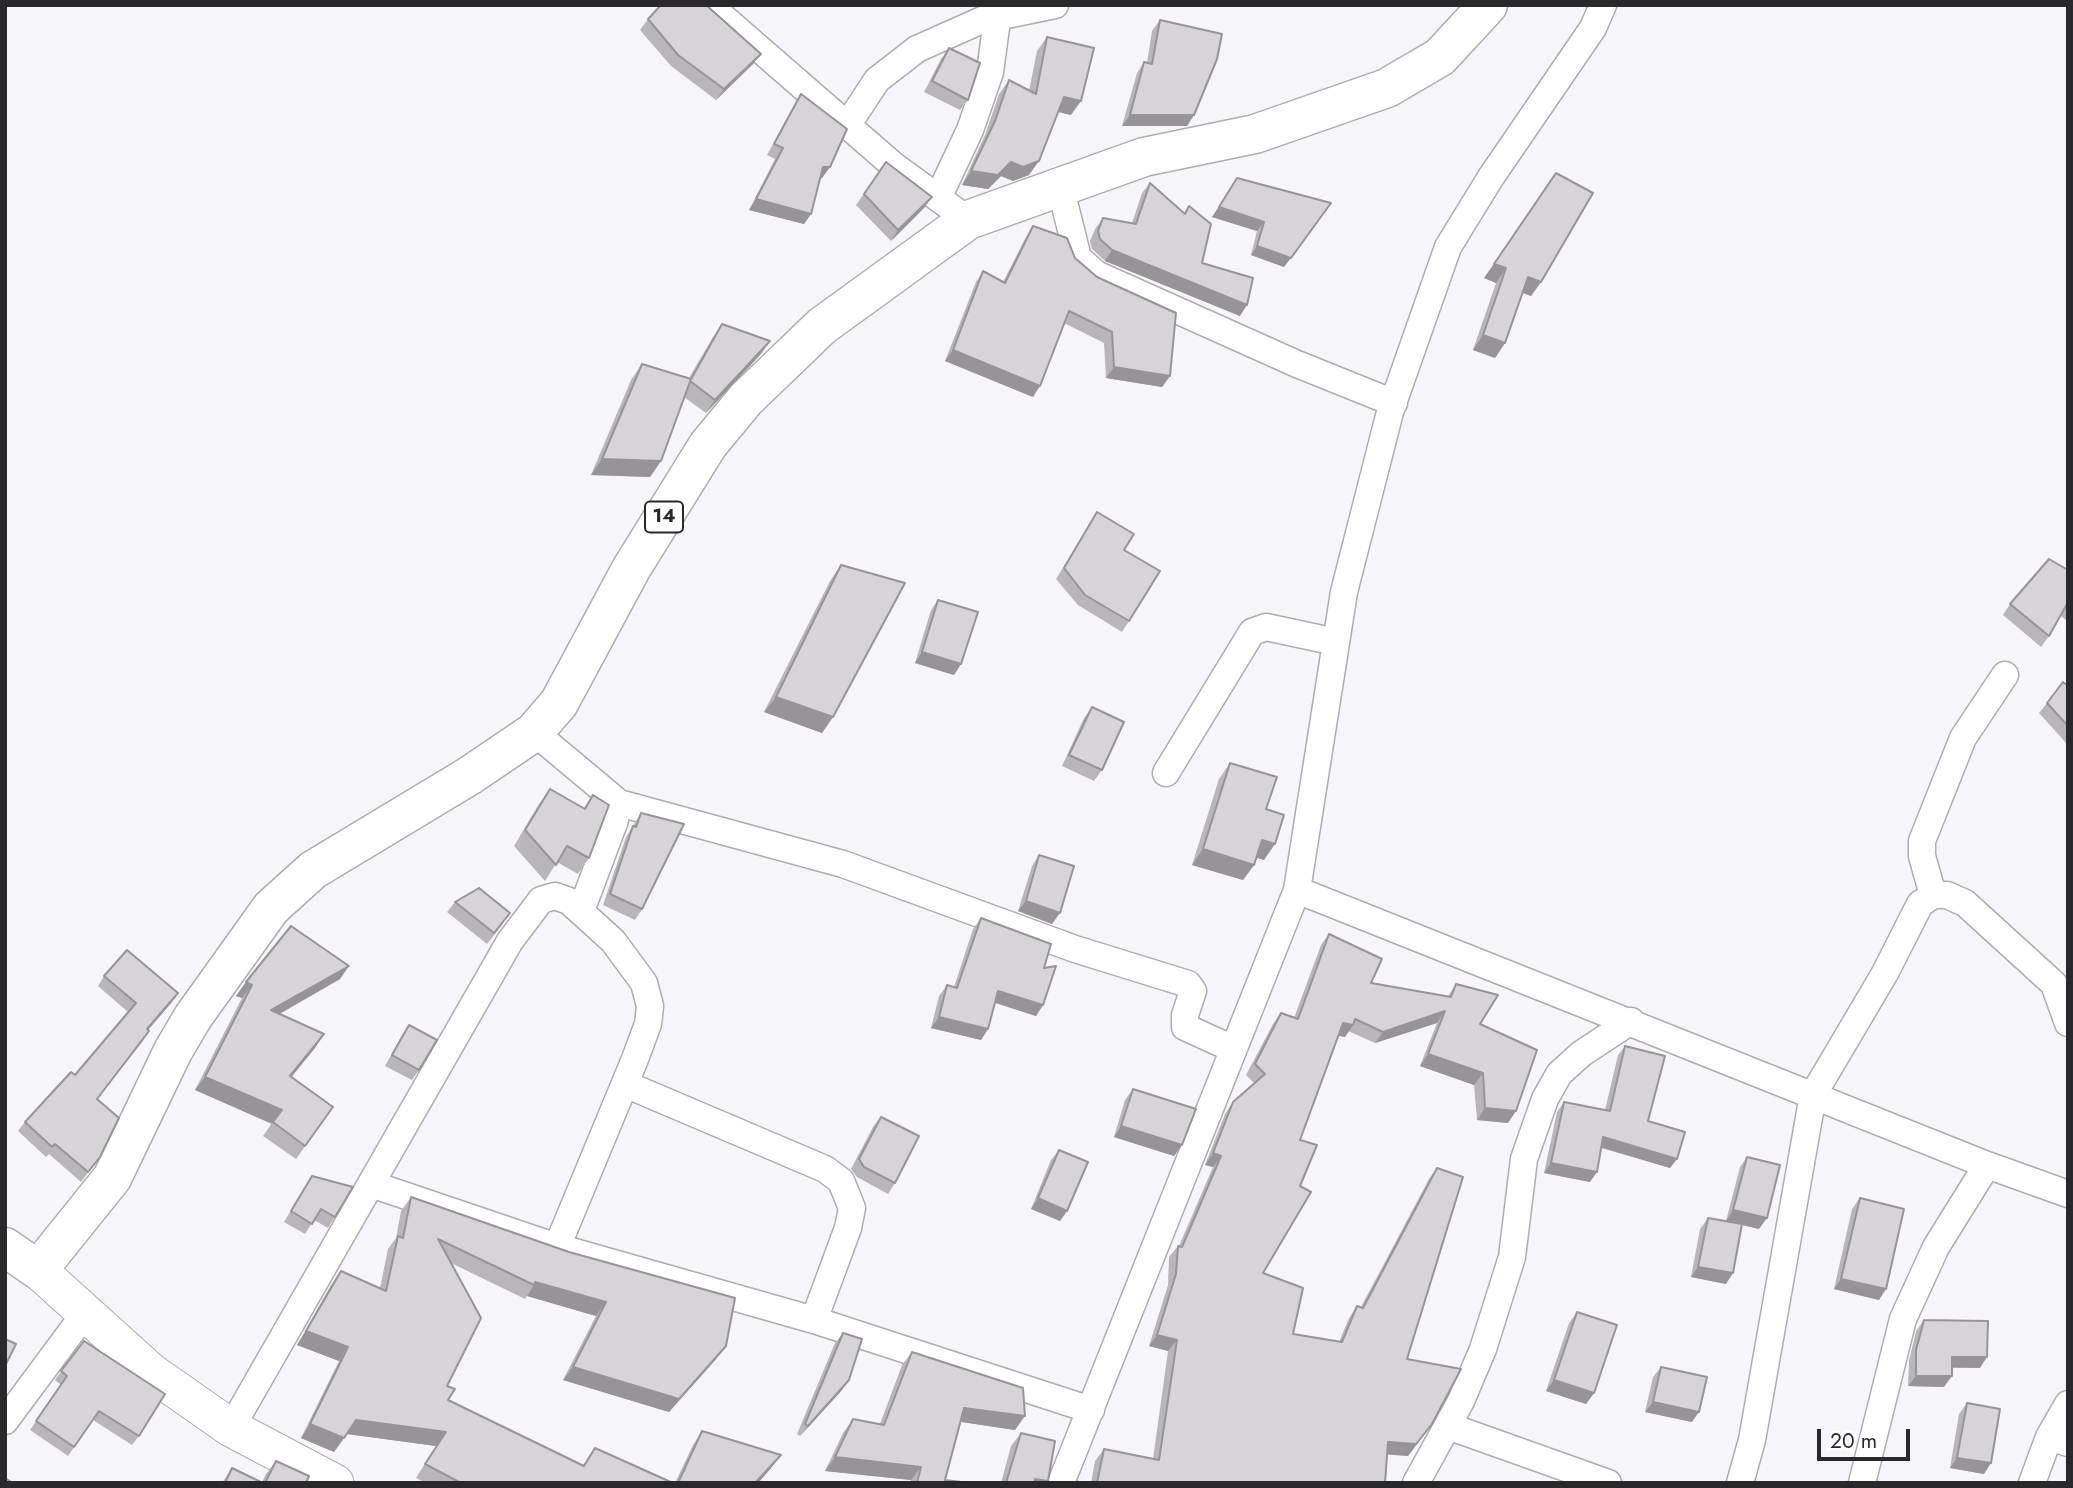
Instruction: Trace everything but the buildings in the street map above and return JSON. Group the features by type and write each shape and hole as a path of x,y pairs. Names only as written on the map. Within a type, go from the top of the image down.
{"highway":[{"name":"14","path":"38,1270 112,1178 179,1040 271,908 313,870 468,776 534,732 559,703 631,569 708,445 746,399 821,326 953,209 1060,186 1144,158 1255,134 1387,88 1440,57 1489,5"},
{"path":"5,1247 38,1270"}],"main road":[{"path":"38,1270 152,1372 231,1428 317,1479"}],"street":[{"path":"709,5 893,165 953,209 970,130 990,72 997,11"},
{"path":"848,124 877,80 917,49 997,11 1055,5"},
{"path":"1061,1483 1297,890 1344,592 1394,403 1448,247 1491,177 1593,28 1603,5"},
{"path":"1060,186 1079,258 1096,274 1297,364 1394,403"},
{"path":"1166,774 1252,632 1266,627 1336,642"},
{"path":"1933,895 1922,856 1922,841 1963,738 2006,675"},
{"path":"534,732 619,803 843,864 1075,949 1188,984 1193,990 1185,1015 1185,1027 1233,1049"},
{"path":"580,911 619,803"},
{"path":"1297,890 1987,1165 2068,1194"},
{"path":"1740,1483 1752,1440 1813,1095 1885,972 1920,904 1933,895 1947,895 1965,903 2054,984 2067,1014"},
{"path":"231,1428 510,941 541,900 555,896 569,901 621,951 644,983 650,1006 648,1024 625,1084 557,1247"},
{"path":"1416,1483 1448,1426 1483,1349 1512,1257 1524,1159 1545,1099 1559,1074 1581,1054 1631,1021"},
{"path":"625,1084 825,1169 841,1181 852,1208 848,1228 814,1320"},
{"path":"1862,1483 1903,1319 1936,1247 1987,1165"},
{"path":"371,1184 557,1247 814,1320 1091,1410"},
{"path":"5,1421 86,1312"},
{"path":"2032,1483 2058,1440 2068,1404"},
{"path":"1448,1426 1608,1483"}]}
